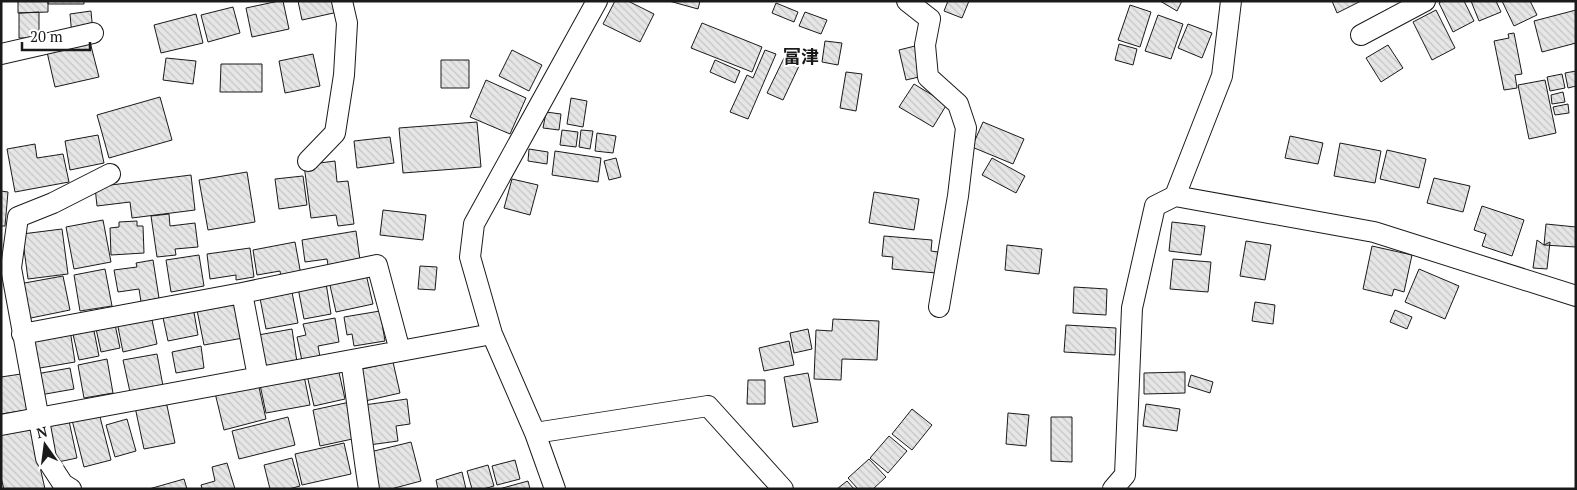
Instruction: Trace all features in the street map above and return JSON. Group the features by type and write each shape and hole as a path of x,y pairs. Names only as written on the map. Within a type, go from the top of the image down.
{"street":[{"path":"308,161 335,133 344,75 347,23 342,1"},
{"path":"555,489 535,433 492,334 470,258 474,224 597,1"},
{"path":"906,1 930,20 925,45 928,77 958,104 966,128 958,196 939,308"},
{"path":"1175,196 1222,76 1231,1"},
{"path":"1360,35 1426,1"},
{"path":"1,54 93,33"},
{"path":"71,489 63,484 46,458 11,268 18,216 54,203 110,174"},
{"path":"1114,489 1125,475 1132,308 1155,206 1175,196 1374,232 1576,296"},
{"path":"22,334 377,266 400,351"},
{"path":"242,293 258,377"},
{"path":"1,425 258,377 350,362 492,334"},
{"path":"350,362 358,402 360,438 369,489"},
{"path":"535,433 708,406 783,489"}],"building":[{"path":"18,1 48,1 48,12 18,13"},
{"path":"48,1 84,1 84,4 48,4"},
{"path":"283,1 289,29 252,37 246,8"},
{"path":"298,1 336,1 338,12 302,20"},
{"path":"615,1 628,1 654,14 640,42 603,24"},
{"path":"669,1 700,1 698,9"},
{"path":"948,1 969,1 962,18 944,11"},
{"path":"1160,1 1182,1 1177,11"},
{"path":"1332,1 1361,1 1337,13"},
{"path":"1442,1 1464,1 1474,21 1453,32 1439,3"},
{"path":"1471,1 1496,1 1501,12 1479,21"},
{"path":"1502,1 1530,1 1537,15 1514,26"},
{"path":"776,3 798,12 794,22 772,13"},
{"path":"1130,5 1151,12 1140,47 1118,40"},
{"path":"233,7 240,33 208,42 201,15"},
{"path":"1436,10 1455,48 1432,60 1413,22"},
{"path":"1576,10 1576,43 1542,52 1534,21"},
{"path":"91,11 93,33 72,36 70,14"},
{"path":"39,12 39,38 19,38 19,13"},
{"path":"805,12 827,20 821,34 799,26"},
{"path":"196,14 203,43 161,53 154,25"},
{"path":"1158,15 1183,24 1171,59 1145,51"},
{"path":"702,23 762,47 752,72 691,48"},
{"path":"1188,24 1212,33 1202,58 1178,48"},
{"path":"1514,33 1522,74 1515,75 1517,88 1504,90 1494,41 1509,38 1508,34"},
{"path":"825,41 842,43 838,65 822,62"},
{"path":"90,42 99,77 55,87 47,52"},
{"path":"1119,44 1137,49 1133,65 1115,60"},
{"path":"1388,45 1403,68 1381,82 1366,58"},
{"path":"915,46 923,76 906,80 899,50"},
{"path":"512,50 542,65 529,91 499,76"},
{"path":"765,50 776,54 748,119 730,112 747,75 753,78"},
{"path":"313,54 320,86 285,93 279,61"},
{"path":"166,58 196,61 193,84 163,80"},
{"path":"784,58 799,66 783,100 767,93"},
{"path":"441,60 469,60 469,88 441,88"},
{"path":"715,60 740,71 735,83 710,72"},
{"path":"221,64 262,64 262,92 220,92"},
{"path":"1576,71 1576,86 1568,88 1565,73"},
{"path":"846,72 862,74 856,111 840,108"},
{"path":"1562,74 1565,88 1550,91 1547,77"},
{"path":"486,80 526,98 510,134 470,117"},
{"path":"1545,80 1556,133 1529,139 1518,85"},
{"path":"914,84 947,104 933,127 899,107"},
{"path":"1563,92 1565,102 1552,104 1551,95"},
{"path":"160,97 172,140 109,158 97,115"},
{"path":"571,98 587,101 583,127 567,124"},
{"path":"1568,104 1569,113 1555,115 1553,107"},
{"path":"546,112 561,114 559,130 543,128"},
{"path":"477,122 481,167 403,173 399,128"},
{"path":"983,122 1024,139 1013,164 972,147"},
{"path":"562,130 578,132 576,147 560,145"},
{"path":"581,130 593,131 590,149 579,147"},
{"path":"597,133 616,136 613,153 595,151"},
{"path":"98,135 104,163 70,170 65,141"},
{"path":"1290,136 1323,143 1318,164 1285,158"},
{"path":"390,137 394,163 357,168 354,141"},
{"path":"1340,143 1381,151 1375,183 1334,176"},
{"path":"35,144 37,158 63,154 69,182 15,192 7,149"},
{"path":"529,149 548,152 547,164 528,161"},
{"path":"1387,150 1426,159 1419,188 1380,179"},
{"path":"555,151 601,158 598,182 552,175"},
{"path":"616,158 621,177 609,180 604,161"},
{"path":"992,158 1025,176 1016,193 982,175"},
{"path":"335,161 337,182 348,181 354,224 338,226 336,215 311,218 304,165"},
{"path":"247,172 255,222 208,230 199,180"},
{"path":"191,175 195,210 132,218 130,202 97,206 95,187"},
{"path":"303,176 307,205 279,209 275,179"},
{"path":"1434,178 1470,186 1463,212 1427,203"},
{"path":"512,179 538,185 530,215 504,208"},
{"path":"1,191 8,192 5,226 1,226"},
{"path":"874,192 919,199 914,230 869,223"},
{"path":"1482,206 1524,220 1512,256 1482,246 1486,234 1474,230"},
{"path":"383,210 426,215 423,240 380,235"},
{"path":"169,214 170,226 195,223 198,247 175,249 176,255 157,257 151,216"},
{"path":"103,220 111,262 74,269 66,227"},
{"path":"137,221 137,226 143,226 144,253 111,255 110,228 119,227 119,222"},
{"path":"1172,222 1205,226 1201,255 1169,251"},
{"path":"1546,224 1576,227 1576,247 1544,245"},
{"path":"62,229 68,274 28,279 22,234"},
{"path":"356,231 360,260 328,265 327,259 305,262 302,240"},
{"path":"884,236 932,240 931,251 938,252 936,273 892,269 893,257 882,256"},
{"path":"1537,240 1544,245 1550,242 1547,269 1533,268"},
{"path":"1246,241 1271,245 1265,280 1240,276"},
{"path":"295,242 301,275 281,278 280,271 257,275 253,250"},
{"path":"1007,245 1042,249 1039,274 1005,270"},
{"path":"1372,246 1412,255 1404,292 1394,289 1392,296 1363,289"},
{"path":"250,248 254,277 236,280 236,275 210,279 207,254"},
{"path":"199,255 204,286 171,292 166,260"},
{"path":"1173,259 1211,262 1208,292 1170,289"},
{"path":"153,260 159,298 141,302 139,289 118,292 114,270 137,267 136,263"},
{"path":"420,266 437,267 435,290 418,289"},
{"path":"105,269 112,306 80,311 74,275"},
{"path":"1419,269 1459,286 1445,319 1405,302"},
{"path":"366,274 373,304 336,312 329,281"},
{"path":"63,276 70,310 26,319 19,284"},
{"path":"326,283 331,314 304,319 298,288"},
{"path":"291,287 298,323 266,329 259,293"},
{"path":"1074,287 1107,289 1106,315 1073,313"},
{"path":"236,298 243,338 204,345 196,305"},
{"path":"1255,302 1275,305 1273,324 1252,321"},
{"path":"193,307 198,335 168,341 162,313"},
{"path":"1395,310 1412,317 1407,329 1390,322"},
{"path":"380,311 385,341 354,346 352,334 347,335 344,317"},
{"path":"151,315 157,344 123,352 117,322"},
{"path":"335,318 339,342 318,346 320,357 302,361 297,337 306,335 303,324"},
{"path":"833,319 879,321 877,360 842,359 841,380 814,379 816,330 832,331"},
{"path":"114,320 120,348 101,352 95,324"},
{"path":"1066,325 1116,328 1115,355 1064,352"},
{"path":"93,326 99,356 79,360 72,330"},
{"path":"292,329 297,362 263,368 258,335"},
{"path":"808,329 812,349 794,353 790,333"},
{"path":"70,330 75,362 34,369 29,337"},
{"path":"789,341 794,365 764,371 759,348"},
{"path":"201,346 204,368 176,373 172,352"},
{"path":"157,354 163,386 130,392 123,360"},
{"path":"107,359 113,393 84,398 78,365"},
{"path":"393,362 400,393 365,401 358,370"},
{"path":"70,368 74,389 40,395 36,374"},
{"path":"338,368 345,399 314,406 307,375"},
{"path":"1185,372 1185,393 1144,394 1144,373"},
{"path":"808,373 818,422 793,427 784,377"},
{"path":"21,374 27,410 1,414 1,377"},
{"path":"1191,375 1213,382 1210,393 1188,386"},
{"path":"304,376 310,405 266,413 260,385"},
{"path":"748,380 765,380 765,404 747,404"},
{"path":"258,383 266,419 224,430 215,393"},
{"path":"407,399 410,424 396,426 398,441 369,445 364,405"},
{"path":"166,401 175,443 144,449 135,407"},
{"path":"350,402 357,438 320,446 313,410"},
{"path":"1146,404 1180,409 1177,431 1143,426"},
{"path":"912,409 932,425 912,450 892,434"},
{"path":"99,413 111,460 84,467 72,420"},
{"path":"1008,413 1029,415 1026,446 1006,444"},
{"path":"288,417 295,445 239,459 232,431"},
{"path":"1051,417 1072,417 1072,462 1051,461"},
{"path":"127,419 136,451 115,457 106,425"},
{"path":"69,421 77,458 53,463 44,426"},
{"path":"31,427 45,489 4,489 1,478 1,434"},
{"path":"889,436 907,451 888,473 870,458"},
{"path":"411,442 421,481 391,489 379,489 370,452"},
{"path":"344,443 351,474 302,485 295,454"},
{"path":"292,458 300,486 289,489 270,489 264,465"},
{"path":"869,459 886,477 873,489 858,489 848,478"},
{"path":"515,460 520,479 497,485 492,466"},
{"path":"227,463 235,489 202,489 201,485 215,481 212,467"},
{"path":"488,465 494,486 472,489 467,471"},
{"path":"462,472 466,489 438,489 436,480"},
{"path":"184,479 187,489 149,489"},
{"path":"528,481 530,489 499,489"},
{"path":"847,481 854,489 837,489"}],"district":[{"name":"富津","path":"801,57"}]}
